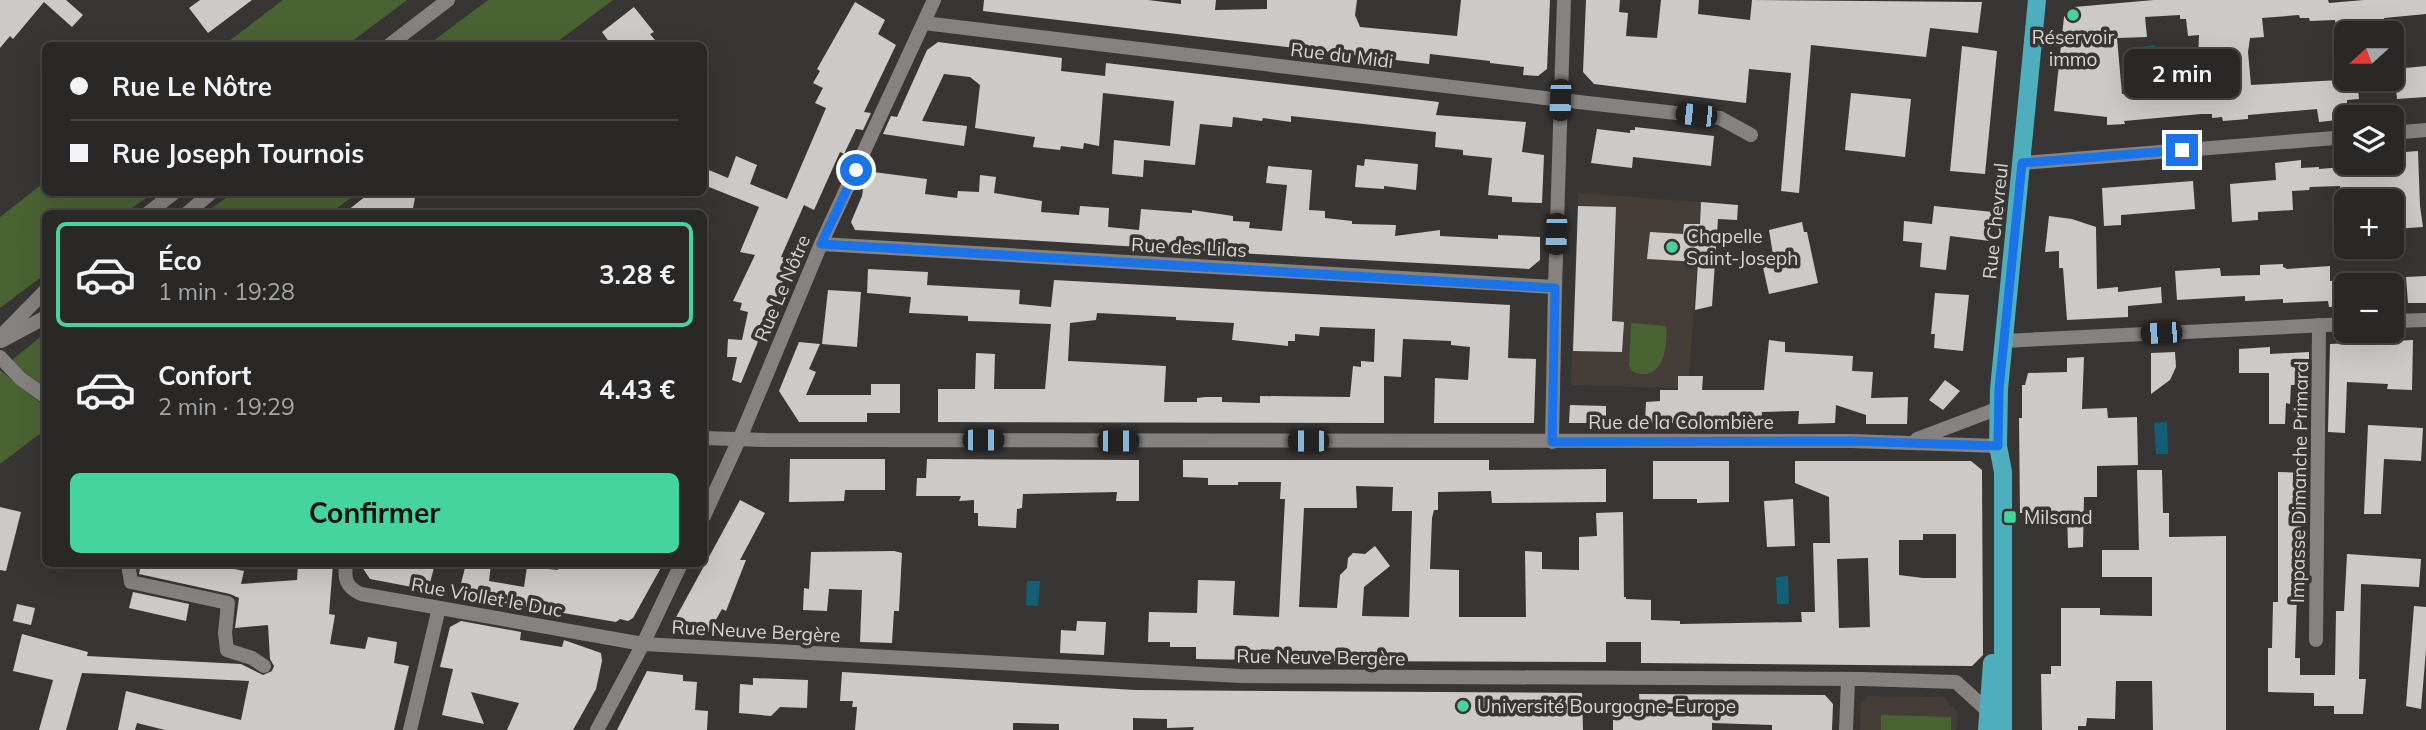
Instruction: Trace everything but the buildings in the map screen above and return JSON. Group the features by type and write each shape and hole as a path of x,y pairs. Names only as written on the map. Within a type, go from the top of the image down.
{"main road":[{"name":"Rue Chevreul","path":"1987,730 1992,667 1993,475 1998,446 2004,341 2037,0"},
{"name":"Rue Chevreul","path":"1998,446 2003,472 2003,730"}],"street":[{"path":"393,42 447,0"},
{"name":"Rue Le Nôtre","path":"707,510 740,440 821,244 934,0"},
{"path":"1552,442 1564,0"},
{"name":"Rue du Midi","path":"924,23 1720,118 1751,135"},
{"path":"2404,132 2426,131"},
{"path":"2022,163 2334,138"},
{"path":"152,210 170,196"},
{"path":"191,210 207,196"},
{"name":"Rue des Lilas","path":"821,244 1555,288"},
{"path":"0,339 42,296"},
{"path":"0,339 42,319"},
{"path":"2404,321 2426,320"},
{"path":"2004,341 2334,324"},
{"name":"Impasse Dimanche Primard","path":"2316,640 2319,325"},
{"path":"0,357 20,378 42,394"},
{"name":"Rue de la Colombière","path":"1909,442 1999,408"},
{"name":"Rue de la Colombière","path":"707,438 1909,442 1998,446"},
{"path":"128,567 131,582 228,603 225,633 227,650 253,658 264,666"},
{"name":"Rue Viollet le Duc","path":"346,567 348,586 361,594 643,644"},
{"path":"597,730 643,644 680,567"},
{"path":"410,730 439,608"},
{"name":"Rue Neuve Bergère","path":"643,644 1240,676 1956,682 1988,711"},
{"path":"1846,730 1848,680"}],"shaded area":[{"path":"1578,193 1701,202 1688,390 1571,385"},
{"path":"1869,696 1943,697 1957,711 1956,730 1860,730 1861,703"}],"green space":[{"path":"283,0 407,0 351,42 228,42"},
{"path":"488,0 613,0 557,42 432,42"},
{"path":"42,184 42,196 149,196 129,210 42,210 42,276 0,308 0,217"},
{"path":"229,196 354,196 334,210 209,210"},
{"path":"1631,323 1666,326 1662,361 1651,372 1633,372 1629,366"},
{"path":"42,335 42,386 11,361"},
{"path":"0,370 42,404 42,432 0,464"},
{"path":"1881,715 1951,717 1951,730 1881,730"}],"water":[{"path":"2155,45 2156,58 2132,61 2130,49"},
{"path":"2167,422 2168,454 2156,454 2154,423"},
{"path":"1788,576 1789,604 1777,604 1776,577"},
{"path":"1027,581 1040,581 1038,606 1026,605"}],"place":[{"name":"Réservoir immo","path":"2073,15"},
{"name":"Chapelle Saint-Joseph","path":"1672,247"},
{"name":"Milsand","path":"2010,517"},
{"name":"Université Bourgogne-Europe","path":"1463,706"}],"route":[{"path":"856,170 821,244 1555,288 1552,442 1852,441 1998,446 1999,389 2022,163 2182,150"}]}
